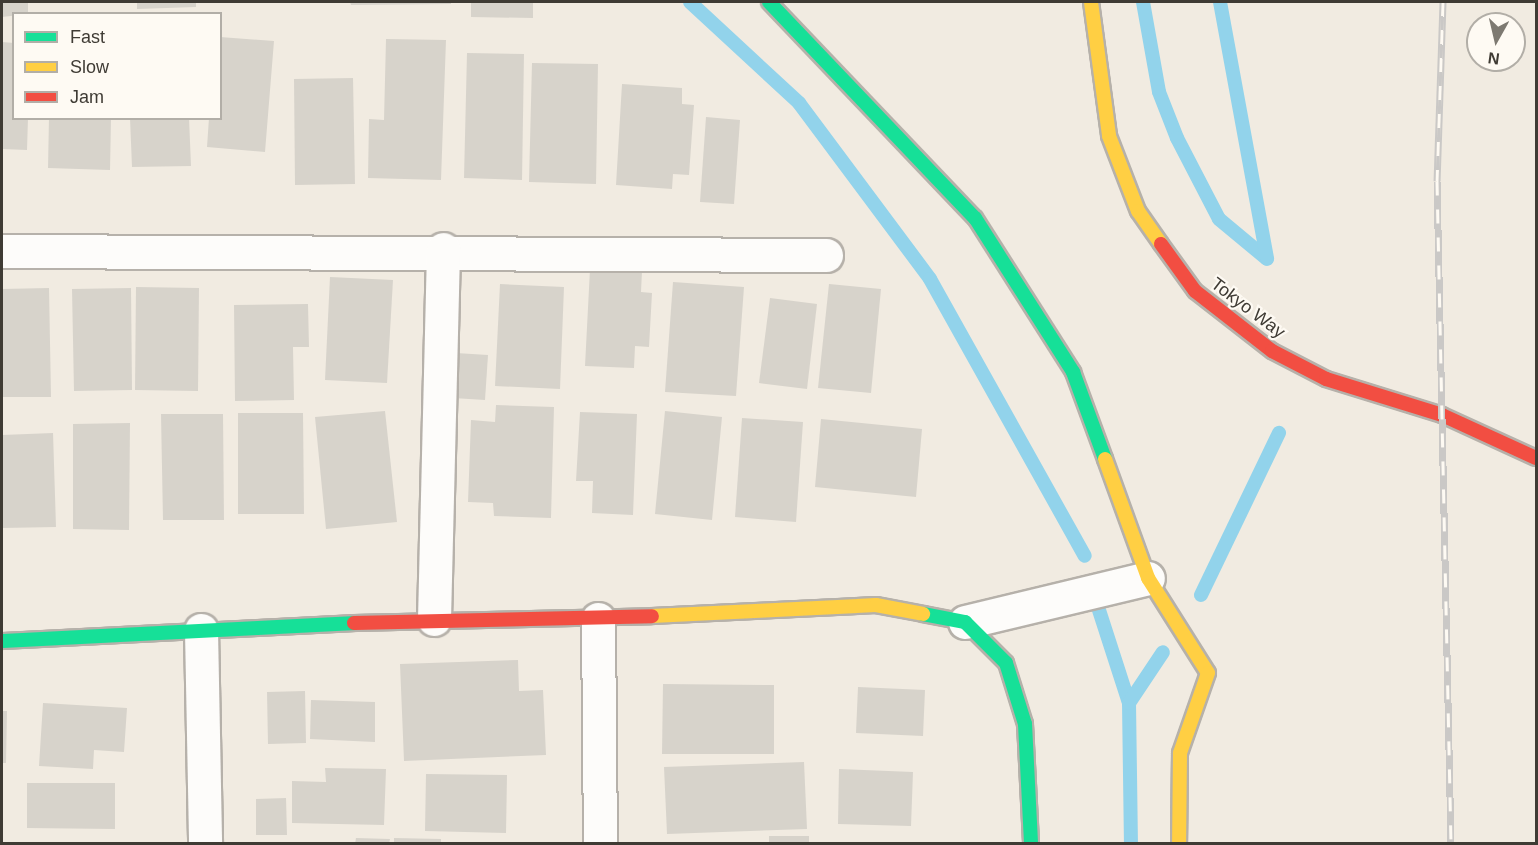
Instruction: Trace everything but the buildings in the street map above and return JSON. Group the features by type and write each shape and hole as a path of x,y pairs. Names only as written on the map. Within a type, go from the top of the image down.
{"street":[{"path":"769,2 975,218 1073,372 1148,579 1208,673 1180,753 1179,843"},
{"name":"Tokyo Way","path":"1090,2 1109,136 1138,211 1194,291 1272,351 1326,380 1442,415 1536,458"},
{"path":"434,619 443,249"},
{"path":"2,251 443,249 826,255"},
{"path":"2,641 434,619 598,619 876,605 965,622 1148,579"},
{"path":"598,619 600,843"},
{"path":"965,622 1006,663 1025,724 1031,843"},
{"path":"201,630 205,843"}],"waterway":[{"path":"690,2 799,103 930,279 1085,556"},
{"path":"1143,2 1159,92 1177,138 1219,219 1267,259"},
{"path":"1220,2 1267,259"},
{"path":"1201,595 1279,433"},
{"path":"1098,607 1129,703 1131,844"},
{"path":"1129,703 1163,652"}],"railway":[{"path":"1443,2 1437,181 1451,844"}],"traffic: fast":[{"path":"769,2 975,218 1073,372 1105,459"},
{"path":"923,614 965,622 1006,663 1025,724 1031,844"},
{"path":"2,641 354,623"}],"traffic: slow":[{"path":"1091,2 1109,136 1138,211 1161,244"},
{"path":"1105,459 1148,578 1208,673 1180,753 1179,844"},
{"path":"652,616 876,605 923,614"}],"traffic: jam":[{"path":"1161,244 1195,291 1272,351 1326,379 1442,415 1536,458"},
{"path":"354,623 652,616"}]}
